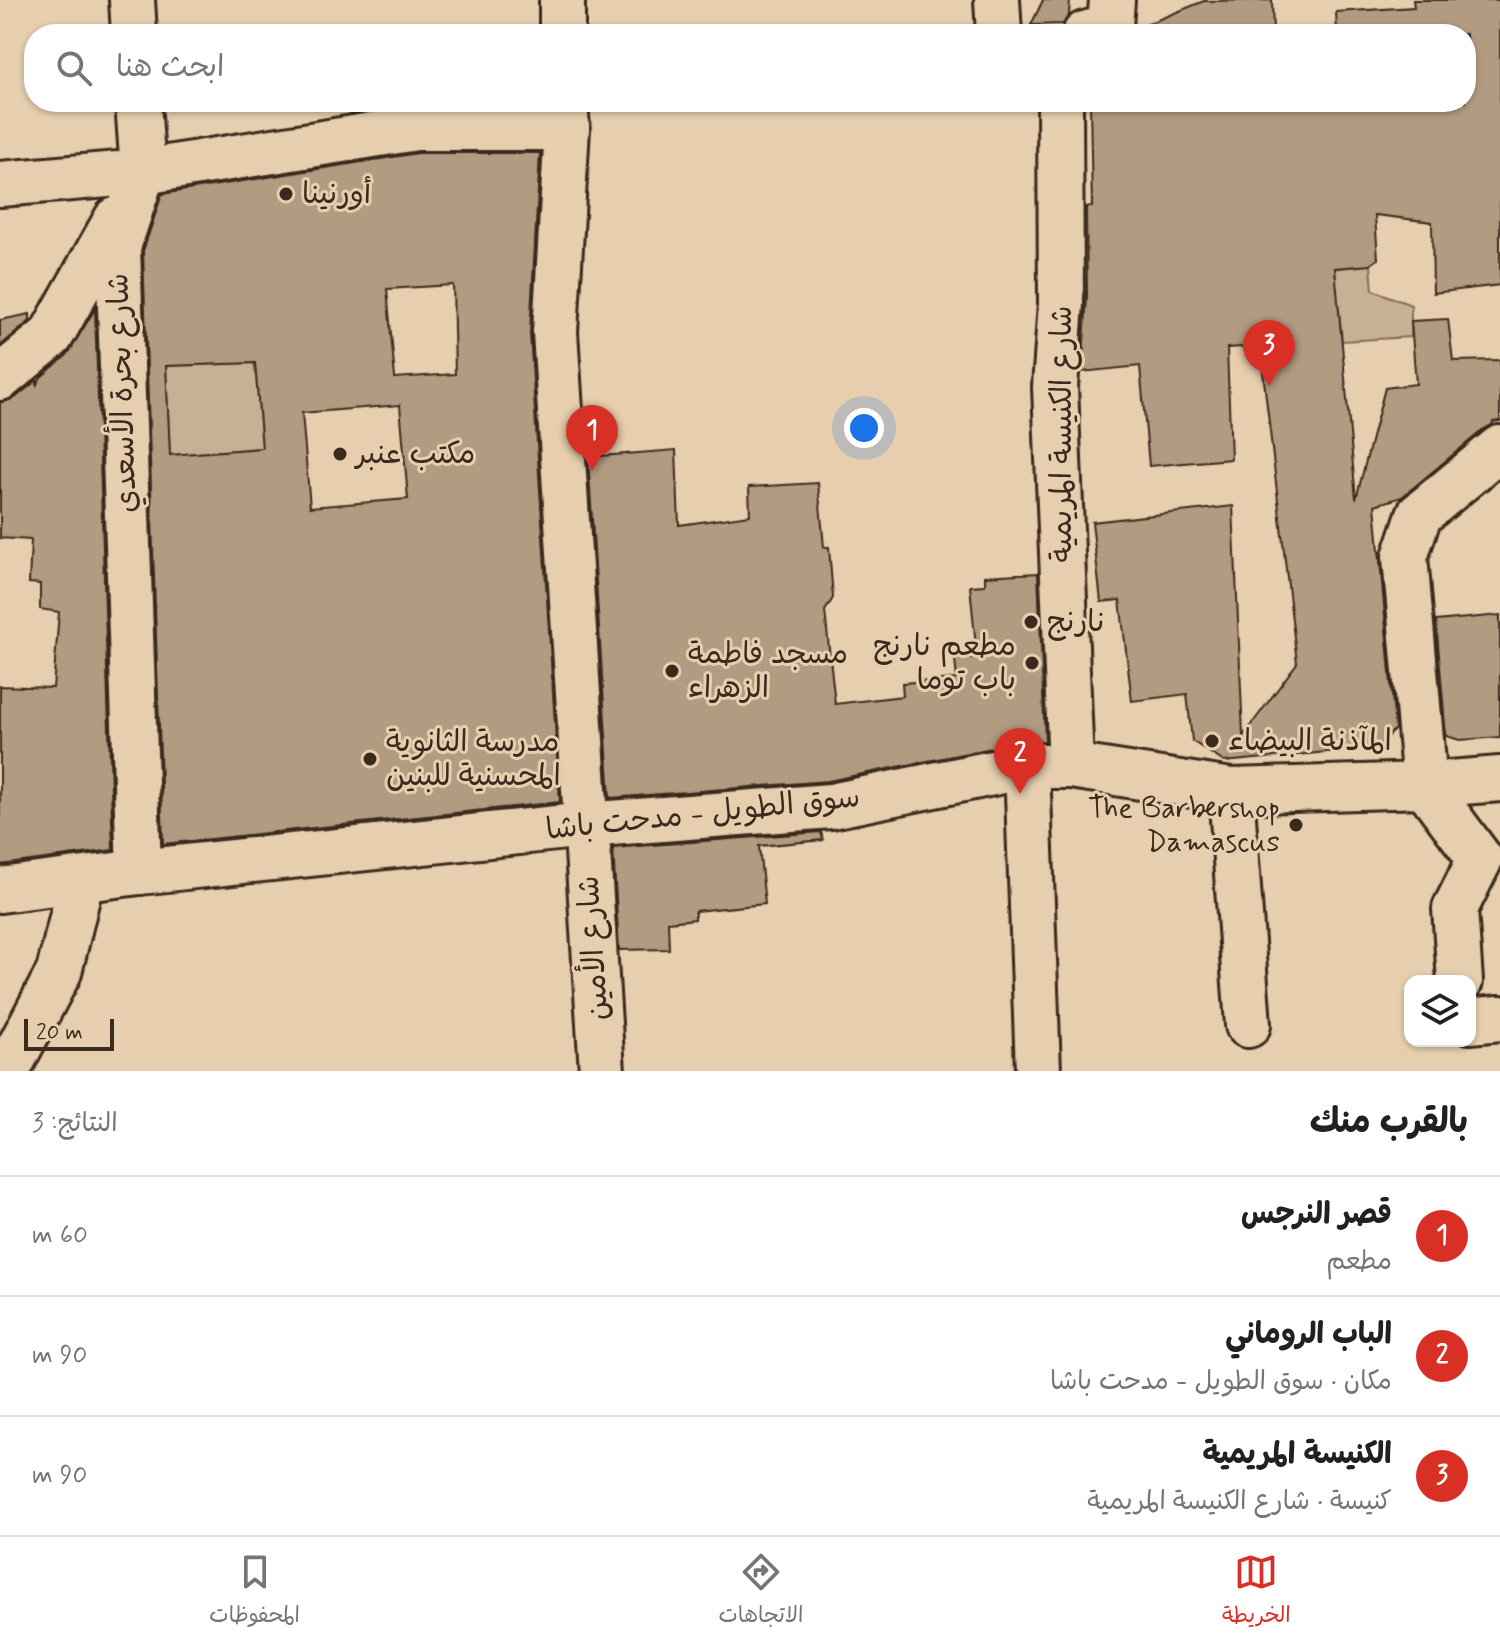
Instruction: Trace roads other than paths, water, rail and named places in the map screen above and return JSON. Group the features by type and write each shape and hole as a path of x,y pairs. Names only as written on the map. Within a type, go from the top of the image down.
{"street":[{"path":"132,0 133,24"},
{"path":"562,0 562,24"},
{"path":"997,0 998,24"},
{"path":"1110,24 1112,0"},
{"path":"139,112 143,172"},
{"name":"شارع الكنيسة المريمية","path":"1060,112 1061,303 1055,387 1071,766"},
{"path":"0,184 143,172 416,128 566,115"},
{"name":"شارع الأمين","path":"566,115 555,332 602,1071"},
{"name":"شارع بحرة الأسعدي","path":"0,378 51,336 143,172"},
{"name":"شارع بحرة الأسعدي","path":"139,872 118,247 143,172"},
{"path":"1460,975 1455,909 1480,859 1425,785 1405,557 1419,515 1500,448"},
{"path":"1027,766 1038,1071"},
{"name":"سوق الطويل - مدحت باشا","path":"0,890 139,872 585,825 831,806 1027,766 1071,766 1231,791 1425,785 1500,779"},
{"path":"1231,791 1248,1025"},
{"path":"7,1071 59,972 81,881"},
{"path":"1476,1020 1500,1018"}],"place":[{"name":"أورنينا","path":"286,194"},
{"name":"الكنيسة المريمية","path":"1269,386"},
{"name":"مكتب عنبر","path":"340,454"},
{"name":"قصر النرجس","path":"592,471"},
{"name":"نارنج","path":"1031,622"},
{"name":"مطعم نارنج باب توما","path":"1032,663"},
{"name":"مسجد فاطمة الزهراء","path":"672,671"},
{"name":"المآذنة البيضاء","path":"1212,741"},
{"name":"مدرسة الثانوية المحسنية للبنين","path":"370,759"},
{"name":"الباب الروماني","path":"1020,794"},
{"name":"The Barbershop Damascus","path":"1296,825"}]}
